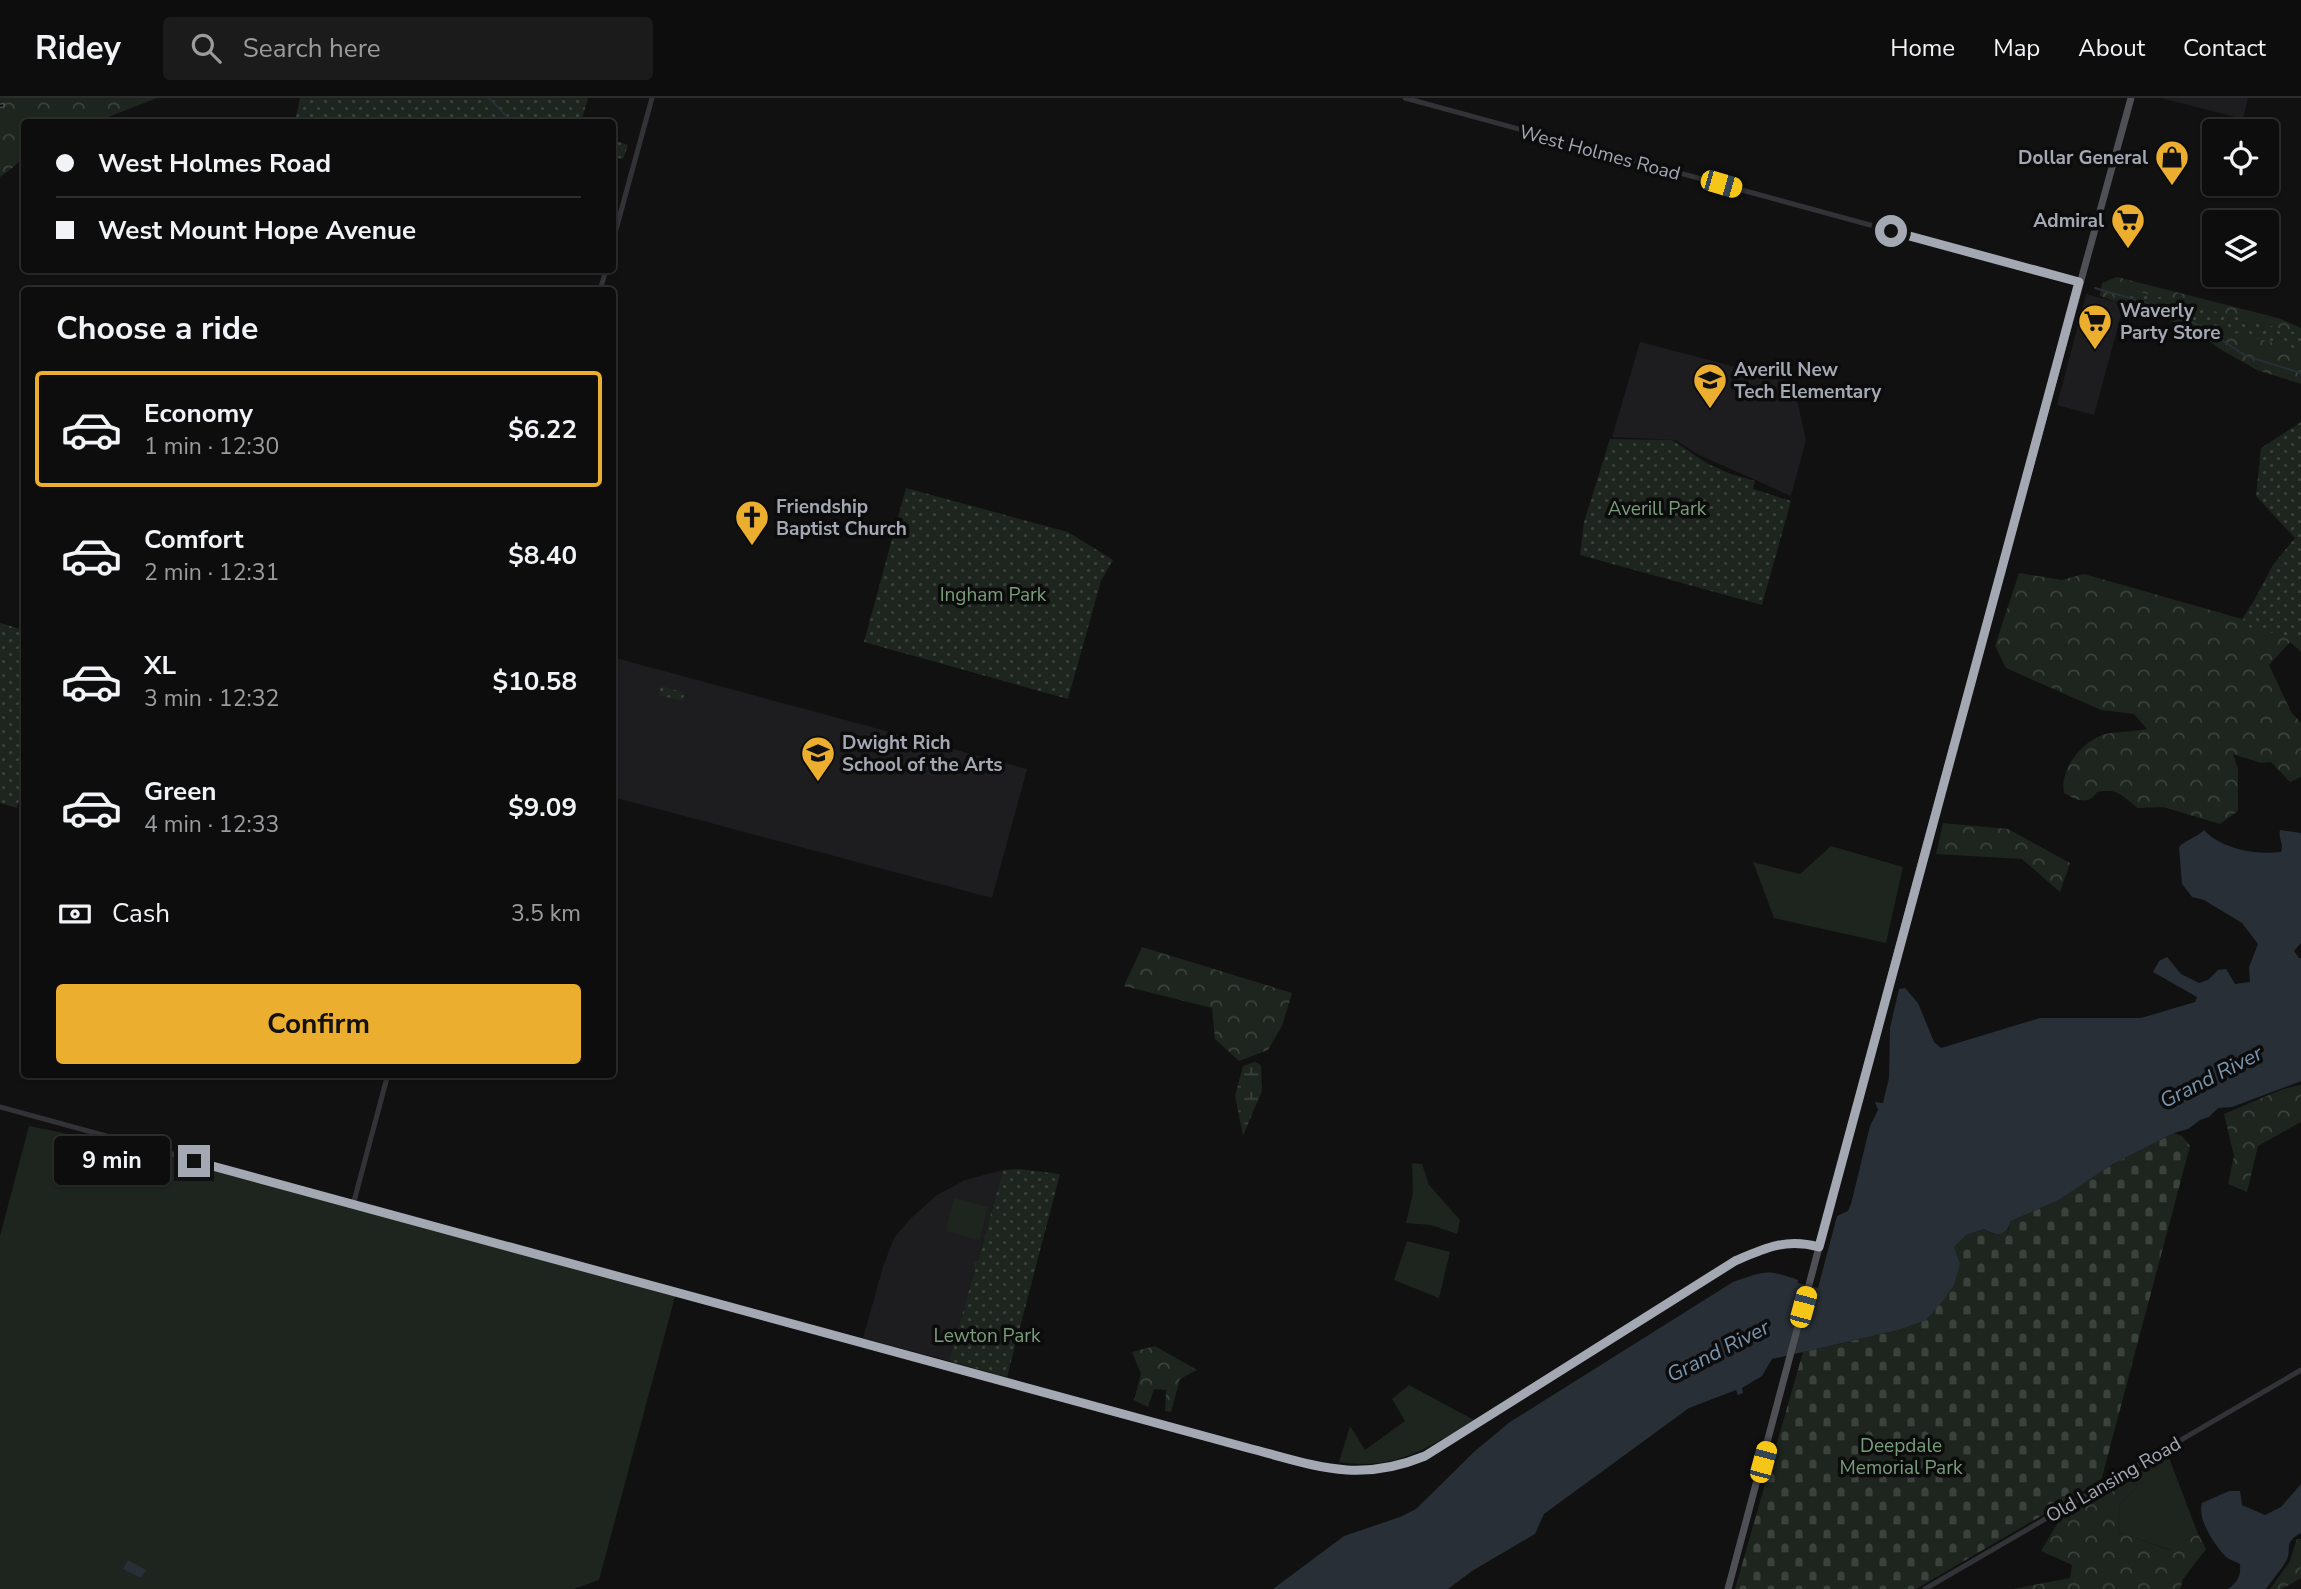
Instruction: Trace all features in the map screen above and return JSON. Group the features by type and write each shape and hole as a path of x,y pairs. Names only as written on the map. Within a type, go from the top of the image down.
{"main road":[{"path":"1728,1589 2079,282 2131,98"}],"street":[{"path":"616,229 652,98"},
{"name":"West Holmes Road","path":"1405,98 2079,282"},
{"path":"353,1205 387,1078"},
{"path":"0,1107 1314,1466 1345,1471 1363,1472 1425,1456 1735,1261 1783,1243 1819,1247"},
{"name":"Old Lansing Road","path":"1925,1589 2301,1370"}],"shaded area":[{"path":"2161,98 2248,98 2243,119"},
{"path":"2086,294 2124,304 2094,415 2057,405"},
{"name":"Averill New Tech Elementary","path":"1640,342 1793,382 1806,440 1791,496 1699,455 1675,440 1612,437"},
{"name":"Dwight Rich School of the Arts","path":"616,658 1027,769 992,898 616,798"},
{"path":"1003,1170 949,1361 863,1338 894,1238 910,1219 937,1195 965,1180"}],"green space":[{"path":"0,98 157,98 99,119 21,119 21,158 0,177"},
{"path":"300,98 588,98 582,119 296,119"},
{"path":"616,141 628,145 623,159 616,158"},
{"path":"2117,277 2278,318 2301,328 2301,384 2257,370 2218,348 2194,329 2100,296 2102,283"},
{"path":"2129,289 2301,334 2301,350 2124,304"},
{"path":"2301,422 2301,640 2241,625 2273,565 2295,538 2256,496 2261,448"},
{"name":"Averill Park","path":"1610,439 1672,440 1708,464 1755,481 1753,489 1791,501 1762,605 1580,555 1584,522"},
{"name":"Ingham Park","path":"906,488 1068,532 1113,560 1101,581 1068,699 864,642"},
{"path":"2019,573 2062,580 2084,574 2242,619 2269,579 2301,607 2301,652 2290,642 2269,665 2291,712 2301,723 2301,777 2290,782 2271,762 2261,763 2233,754 2238,769 2238,811 2220,824 2163,807 2138,808 2120,794 2111,791 2097,792 2086,800 2064,793 2063,784 2068,767 2086,744 2102,735 2147,729 2134,714 2101,710 2006,668 1995,646"},
{"path":"0,623 21,629 21,793 17,808 0,803"},
{"path":"661,686 685,693 682,701 659,695"},
{"path":"1943,823 2008,829 2070,863 2060,892 2022,859 1936,854"},
{"path":"1831,846 1903,867 1886,943 1774,918 1753,862 1800,874"},
{"path":"1142,947 1292,993 1282,1026 1268,1050 1239,1061 1215,1039 1212,1008 1124,986"},
{"path":"1255,1062 1261,1065 1262,1091 1243,1136 1235,1096 1243,1066"},
{"path":"2301,1085 2301,1122 2258,1146 2247,1192 2228,1184 2234,1156 2224,1114 2283,1089"},
{"path":"29,1126 172,1155 676,1293 599,1580 574,1589 0,1589 0,1236"},
{"name":"Deepdale Memorial Park","path":"2174,1133 2182,1136 2190,1146 2101,1481 1916,1589 1735,1589 1803,1352 1899,1330 1926,1320 1954,1247 1965,1235 1984,1229 1993,1234 2009,1229 2011,1221 2059,1200 2113,1164"},
{"path":"1412,1163 1422,1164 1429,1185 1460,1220 1457,1234 1431,1225 1406,1223 1413,1193"},
{"name":"Lewton Park","path":"1019,1169 1060,1174 1007,1377 949,1361 975,1269 973,1262 978,1260 1003,1170"},
{"path":"954,1198 988,1207 979,1240 946,1231"},
{"path":"1407,1241 1450,1252 1439,1298 1394,1280"},
{"path":"1155,1346 1197,1370 1180,1379 1171,1412 1165,1411 1166,1390 1154,1389 1148,1407 1134,1400 1141,1374 1132,1352"},
{"path":"1409,1385 1474,1420 1426,1448 1394,1460 1359,1464 1339,1462 1350,1426 1365,1450 1405,1421 1392,1399"},
{"path":"2168,1455 2198,1534 2171,1550 2118,1532 2120,1503 2137,1487 2132,1477"},
{"path":"2132,1477 2137,1487 2120,1503 2118,1532 2170,1550 2198,1534 2206,1549 2183,1579 2180,1589 2013,1589 2070,1578 2072,1565 2041,1551 2060,1519"},
{"path":"2297,1539 2301,1539 2301,1578 2282,1589 2270,1589 2289,1563"}],"water":[{"name":"Grand River","path":"2204,830 2211,837 2229,846 2261,852 2281,852 2280,830 2301,833 2301,943 2294,951 2301,958 2301,1081 2232,1107 2218,1108 2209,1117 2188,1129 2174,1133 2113,1164 2059,1200 2011,1221 2007,1230 2001,1234 1984,1229 1966,1235 1954,1247 1960,1264 1954,1285 1926,1320 1899,1330 1772,1359 1762,1376 1742,1388 1743,1393 1738,1395 1736,1390 1689,1408 1544,1514 1535,1534 1472,1571 1448,1589 1273,1589 1344,1536 1416,1509 1475,1451 1510,1422 1733,1282 1771,1273 1818,1288 1837,1216 1848,1211 1851,1204 1870,1126 1878,1110 1875,1102 1883,1103 1889,1078 1890,1028 1899,989 1905,988 1918,1003 1934,1042 1941,1048 2040,1018 2141,1018 2195,1002 2197,997 2153,972 2159,961 2167,957 2181,974 2199,983 2208,980 2218,970 2226,969 2235,984 2250,982 2249,967 2258,944 2242,923 2204,900 2192,897 2182,884 2179,847"},
{"path":"2301,1484 2301,1533 2290,1543 2288,1557 2282,1568 2266,1589 2228,1589 2238,1578 2240,1564 2228,1559 2212,1538 2204,1524 2202,1503 2229,1491 2240,1491 2242,1505 2265,1515 2281,1507"},
{"path":"128,1560 146,1570 141,1578 123,1569"}],"waterway":[{"path":"489,98 509,119"},
{"path":"2095,288 2157,306 2200,326 2246,356 2301,373"}],"place":[{"name":"Dollar General","path":"2172,187"},
{"name":"Admiral","path":"2128,250"},
{"name":"Waverly Party Store","path":"2095,351"},
{"name":"Averill New Tech Elementary","path":"1710,410"},
{"name":"Friendship Baptist Church","path":"752,547"},
{"name":"Dwight Rich School of the Arts","path":"818,783"}],"route":[{"path":"194,1161 1314,1466 1363,1472 1384,1469 1425,1456 1735,1261 1783,1243 1794,1242 1819,1247 2079,282 1891,231"}]}
